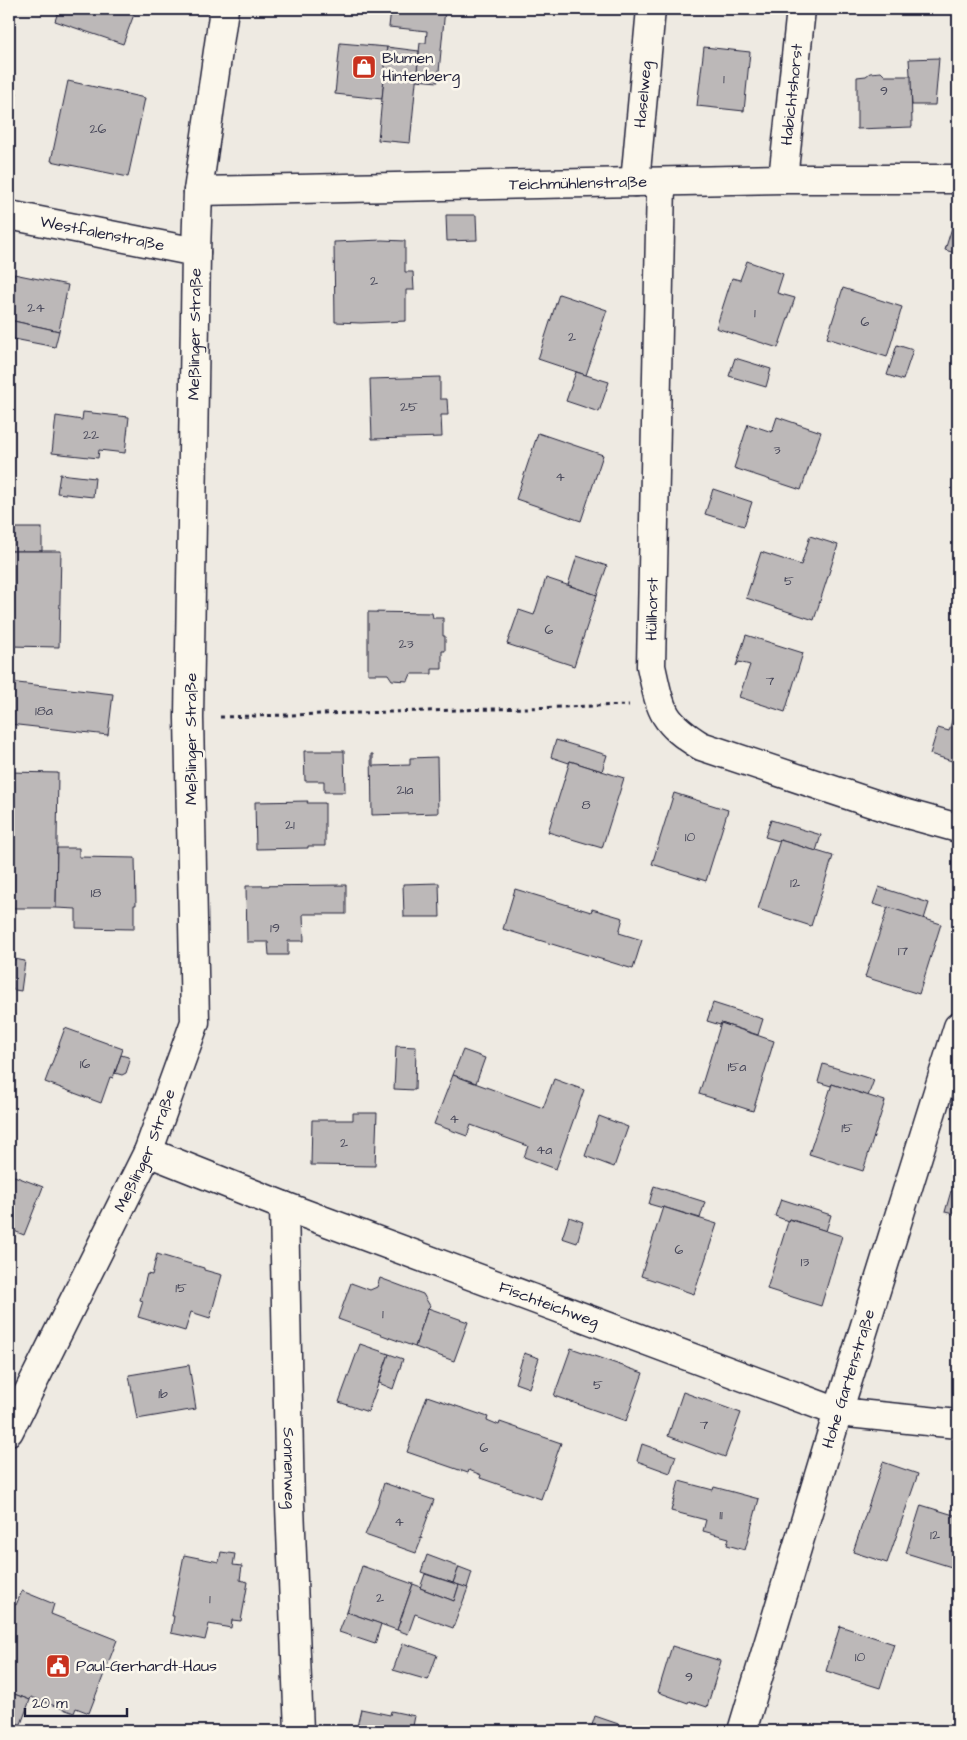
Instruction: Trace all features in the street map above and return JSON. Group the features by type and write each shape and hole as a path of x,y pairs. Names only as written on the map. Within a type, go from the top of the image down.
{"street":[{"name":"Meßlinger Straße","path":"9,1431 148,1152 195,1022 189,718 196,252 198,191 224,9"},
{"name":"Haselweg","path":"648,182 651,9"},
{"name":"Habichtshorst","path":"783,179 801,9"},
{"name":"Teichmühlenstraße","path":"198,191 783,179 958,179"},
{"name":"Hüllhorst","path":"648,182 651,666 659,704 668,720 680,733 701,746 893,810 958,828"},
{"name":"Westfalenstraße","path":"9,214 196,252"},
{"name":"Hohe Gartenstraße","path":"742,1731 838,1412 958,1027"},
{"name":"Fischteichweg","path":"148,1152 284,1206 838,1412 958,1424"},
{"name":"Sonnenweg","path":"284,1206 290,1506 299,1731"}],"path":[{"path":"189,718 659,704"}],"building":[{"path":"59,9 136,9 123,44 55,21"},
{"path":"391,9 445,9 438,82 416,80 420,43 426,43 427,31 389,27"},
{"path":"951,9 958,9 958,13 951,12"},
{"path":"340,43 387,47 382,99 335,94"},
{"path":"387,47 419,51 410,143 378,140"},
{"path":"704,47 750,52 744,111 697,106"},
{"path":"939,58 935,105 912,105 909,59"},
{"path":"881,72 885,76 911,76 912,127 857,129 857,77"},
{"path":"68,81 145,98 128,177 51,161"},
{"path":"9,91 17,93 9,130"},
{"path":"446,215 476,215 477,240 447,241"},
{"path":"955,218 958,219 958,254 945,250"},
{"path":"405,241 405,272 413,272 414,290 406,290 406,321 335,322 334,242"},
{"path":"747,261 783,274 777,293 795,298 778,348 716,328 732,278 740,280"},
{"path":"14,274 68,285 59,331 9,320 9,297"},
{"path":"843,288 902,307 887,357 827,338"},
{"path":"559,294 607,310 586,375 538,359"},
{"path":"9,320 59,331 55,347 9,338"},
{"path":"897,345 913,350 903,380 887,375"},
{"path":"735,358 771,369 766,387 729,376"},
{"path":"576,372 609,382 599,412 566,401"},
{"path":"440,377 440,399 447,399 448,415 441,415 442,437 372,439 370,379"},
{"path":"83,412 129,417 125,453 99,450 98,458 52,453 56,416 82,420"},
{"path":"777,417 821,432 801,490 734,468 748,424 772,432"},
{"path":"538,433 603,455 581,521 516,499"},
{"path":"60,474 95,478 93,497 57,493"},
{"path":"713,489 752,502 744,526 705,514"},
{"path":"9,528 42,528 42,551 9,551"},
{"path":"810,536 838,545 814,620 746,598 761,552 801,565"},
{"path":"9,551 61,551 59,647 9,646"},
{"path":"577,556 607,566 597,595 568,585"},
{"path":"546,578 597,595 574,666 507,644 519,610 534,615"},
{"path":"368,612 432,613 433,618 443,618 445,651 442,651 442,669 432,669 432,674 411,674 408,681 392,680 388,674 368,674"},
{"path":"746,635 803,653 785,712 739,697 750,665 739,662 736,666"},
{"path":"9,682 113,694 108,735 9,724"},
{"path":"958,700 958,763 930,754 938,728 949,731"},
{"path":"556,740 607,755 602,771 551,757"},
{"path":"304,751 344,751 345,792 324,792 324,781 305,781"},
{"path":"371,754 373,754 373,766 410,765 410,758 437,757 438,813 372,815"},
{"path":"570,761 624,778 602,848 548,832"},
{"path":"9,772 58,773 56,908 9,908"},
{"path":"674,793 728,810 706,881 652,864"},
{"path":"308,801 307,803 325,803 325,846 256,849 255,802"},
{"path":"771,820 821,835 816,851 765,837"},
{"path":"780,840 833,856 811,926 758,909"},
{"path":"57,848 79,848 79,857 135,858 136,905 134,905 134,929 76,928 76,909 56,908"},
{"path":"439,883 440,917 404,917 403,884"},
{"path":"346,885 346,914 303,914 304,941 288,941 288,955 269,955 268,942 247,942 246,886"},
{"path":"879,887 929,903 924,919 873,904"},
{"path":"515,889 591,912 592,909 623,918 619,933 642,940 633,969 503,929"},
{"path":"888,907 941,924 919,994 865,977"},
{"path":"9,958 25,961 21,991 9,989"},
{"path":"713,1003 763,1019 758,1035 721,1023 720,1025 707,1021"},
{"path":"721,1023 774,1041 753,1111 699,1094"},
{"path":"65,1028 123,1049 113,1078 110,1077 101,1103 45,1082"},
{"path":"396,1046 416,1047 415,1090 394,1089"},
{"path":"463,1050 485,1058 476,1083 453,1075"},
{"path":"121,1055 128,1057 130,1061 126,1073 122,1075 115,1073"},
{"path":"823,1064 874,1080 868,1096 832,1084 831,1086 818,1082"},
{"path":"453,1075 543,1108 554,1079 584,1090 556,1169 524,1157 528,1146 471,1125 467,1136 434,1124"},
{"path":"832,1084 885,1101 863,1171 809,1154"},
{"path":"353,1113 377,1113 375,1166 311,1165 312,1120 353,1120"},
{"path":"599,1116 628,1127 614,1167 585,1156"},
{"path":"9,1174 43,1187 24,1235 9,1229"},
{"path":"654,1186 705,1202 700,1218 649,1204"},
{"path":"951,1191 958,1193 958,1215 945,1212"},
{"path":"781,1199 831,1215 826,1231 775,1216"},
{"path":"663,1207 717,1224 694,1294 641,1276"},
{"path":"569,1217 583,1222 577,1243 562,1238"},
{"path":"789,1219 842,1236 821,1306 767,1289"},
{"path":"157,1254 222,1275 210,1318 191,1312 185,1331 138,1317 143,1301 140,1300 147,1274 152,1275"},
{"path":"380,1278 423,1294 430,1306 415,1347 338,1319 351,1283 370,1290 377,1287"},
{"path":"428,1308 468,1322 454,1361 415,1347"},
{"path":"360,1344 389,1354 368,1412 339,1402"},
{"path":"571,1348 643,1373 626,1421 554,1396"},
{"path":"524,1353 539,1358 529,1388 515,1383"},
{"path":"389,1354 403,1359 393,1389 379,1383"},
{"path":"189,1365 196,1409 137,1419 129,1375"},
{"path":"683,1392 741,1413 725,1457 668,1436"},
{"path":"427,1396 488,1417 487,1420 499,1425 500,1422 561,1443 541,1499 480,1478 481,1475 469,1470 468,1473 407,1452"},
{"path":"642,1444 676,1456 670,1473 637,1461"},
{"path":"883,1462 918,1474 887,1563 853,1552"},
{"path":"679,1481 713,1490 714,1487 759,1499 745,1550 727,1545 729,1538 703,1531 706,1520 671,1511"},
{"path":"384,1483 434,1500 416,1553 365,1535"},
{"path":"921,1505 957,1516 958,1511 958,1569 906,1553"},
{"path":"221,1552 235,1554 233,1565 242,1566 240,1580 248,1582 241,1621 232,1620 231,1628 209,1624 205,1640 171,1633 174,1616 172,1616 184,1555 219,1562"},
{"path":"427,1555 459,1567 453,1583 421,1572"},
{"path":"362,1566 413,1584 397,1630 347,1612"},
{"path":"459,1567 472,1572 467,1588 453,1583"},
{"path":"425,1574 459,1585 454,1601 420,1588"},
{"path":"413,1584 454,1601 459,1585 468,1588 453,1628 415,1614 408,1634 397,1630"},
{"name":"Paul-Gerhardt-Haus","path":"22,1591 54,1604 51,1614 117,1640 89,1713 76,1708 74,1713 31,1697 30,1700 9,1692 9,1605 10,1602 16,1605"},
{"path":"347,1612 381,1624 375,1644 339,1632"},
{"path":"840,1626 894,1644 880,1688 826,1671"},
{"path":"403,1643 437,1655 428,1680 393,1670"},
{"path":"672,1646 721,1661 707,1707 689,1701 688,1703 658,1692"},
{"path":"9,1692 30,1700 21,1724 9,1722"},
{"path":"361,1709 390,1715 391,1711 415,1716 412,1731 356,1731"},
{"path":"595,1716 636,1730 590,1731"}],"place":[{"name":"Blumen Hintenberg","path":"364,67"},
{"name":"Paul-Gerhardt-Haus","path":"58,1666"}]}
